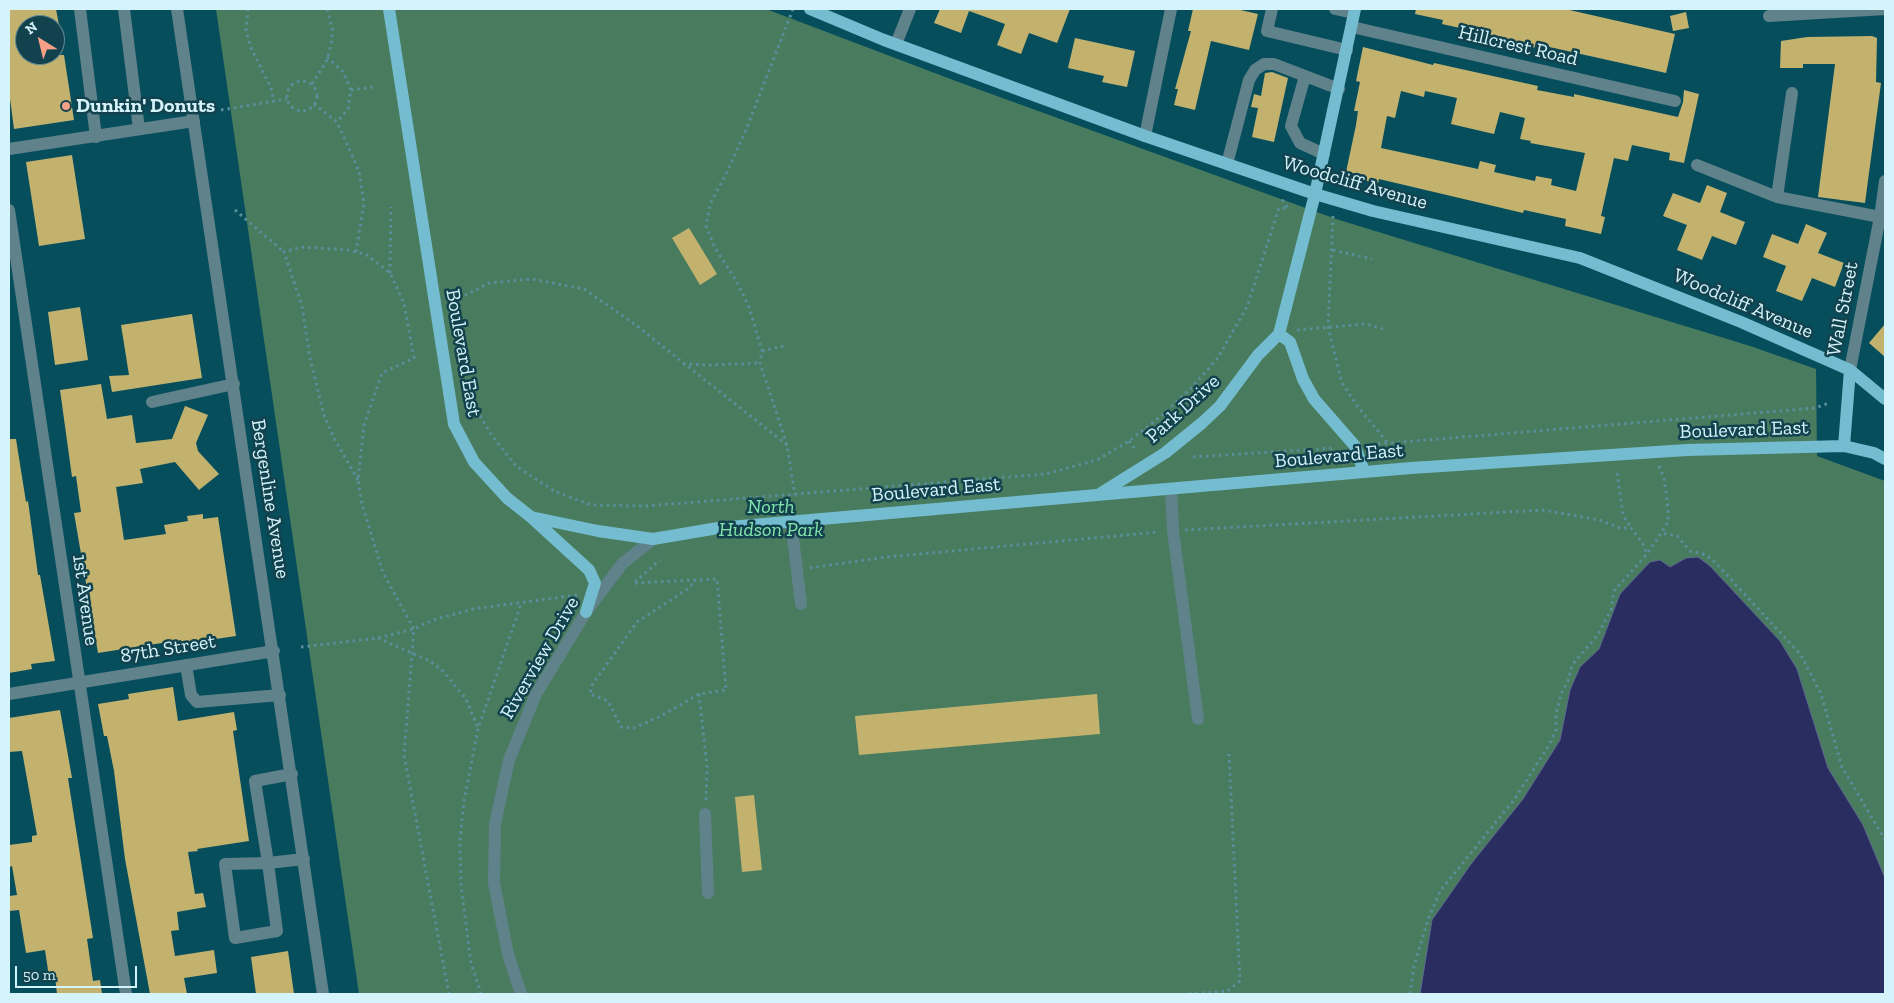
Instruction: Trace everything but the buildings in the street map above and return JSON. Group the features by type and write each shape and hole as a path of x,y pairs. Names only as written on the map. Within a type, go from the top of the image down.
{"main road":[{"name":"Boulevard East","path":"389,9 454,424 474,462 508,498 531,516 598,531 653,539 718,528 791,521 1364,472 1686,450 1844,446 1874,453 1885,459"},
{"name":"Woodcliff Avenue","path":"810,9 896,44 1145,136 1315,194 1373,211 1580,258 1741,322 1850,370 1885,399"},
{"path":"1355,11 1315,194 1279,334 1290,342 1303,379 1314,399 1355,446 1364,472"},
{"name":"Park Drive","path":"1097,495 1165,453 1202,423 1220,406 1258,355 1279,334"},
{"name":"Wall Street","path":"1844,446 1850,370"},
{"path":"531,516 591,572 595,583 586,612"}],"street":[{"path":"80,9 96,136"},
{"path":"124,9 139,129"},
{"name":"Bergenline Avenue","path":"177,9 274,651 323,994"},
{"path":"896,44 910,9"},
{"path":"1145,136 1171,9"},
{"path":"1272,9 1267,31 1347,50"},
{"path":"1335,9 1355,11"},
{"path":"1770,16 1885,9"},
{"name":"Hillcrest Road","path":"1352,27 1675,101"},
{"path":"1227,164 1248,80 1255,70 1264,64 1274,64 1338,88"},
{"path":"1305,76 1292,126 1300,143 1324,154"},
{"path":"1777,197 1792,93"},
{"path":"9,149 194,121"},
{"path":"1697,165 1777,197 1880,217"},
{"name":"Wall Street","path":"1850,370 1880,217 1885,181"},
{"name":"1st Avenue","path":"9,210 126,994"},
{"path":"152,402 234,384"},
{"path":"1171,489 1173,531 1198,719"},
{"path":"791,521 801,604"},
{"name":"Riverview Drive","path":"521,994 508,954 494,882 495,824 509,760 517,736 536,694 586,612 622,564 653,539"},
{"name":"87th Street","path":"9,694 274,651"},
{"path":"186,665 191,695 198,702 280,695"},
{"path":"292,774 255,781 268,863 277,931 236,938 226,864 268,863 304,858"},
{"path":"705,814 708,893"}],"path":[{"path":"248,9 246,29 250,46 271,88 274,102"},
{"path":"287,100 297,110 304,111 314,104 316,95 312,84 327,57 334,31 327,9"},
{"path":"793,9 746,130 726,176 710,204 706,226 715,248 737,282 749,306 762,351 760,363 787,445 795,495"},
{"path":"327,57 343,72 351,90 348,109 337,122"},
{"path":"287,100 288,90 294,83 304,82 312,84"},
{"path":"351,90 373,87"},
{"path":"221,110 287,100"},
{"path":"314,104 337,122 360,171 364,204 356,252"},
{"path":"1290,171 1307,168"},
{"path":"787,445 682,364 637,326 584,289 531,279 489,283 458,300 473,404 492,436 516,466 554,491 591,505 647,506 1045,474 1097,460 1129,441 1160,417 1191,388 1217,359 1248,307 1279,208 1288,208 1276,192"},
{"path":"391,207 390,273 404,303 414,358 382,373 364,425 358,480 362,504 383,573 414,629 404,755 449,994"},
{"path":"235,210 284,252 302,306 310,358 324,415 334,438 358,480"},
{"path":"1334,216 1328,327 1342,383 1387,442"},
{"path":"284,252 302,247 320,246 356,252 367,255 390,273"},
{"path":"1333,250 1372,259"},
{"path":"1279,334 1366,324 1386,330"},
{"path":"762,351 784,346"},
{"path":"682,364 760,363"},
{"path":"1378,444 1815,408 1829,403"},
{"path":"1129,441 1135,449"},
{"path":"1193,457 1335,448"},
{"path":"1410,994 1414,966 1428,920 1440,891 1514,800 1544,754 1556,730 1561,694 1568,681 1572,665 1597,636 1611,610 1614,591 1647,554 1668,522 1664,478 1660,466"},
{"path":"1617,473 1623,515 1643,544 1647,554"},
{"path":"797,570 886,557 1173,531 1543,510 1599,520 1620,528 1631,528"},
{"path":"1661,533 1677,536 1690,551 1703,554 1712,559 1801,655 1821,694 1842,767 1885,840"},
{"path":"660,560 635,583 717,579 726,690 699,694 661,716 634,728 621,726 608,701 590,694 592,685 637,622 686,590 696,581"},
{"path":"301,648 378,638 414,629 433,620 473,609 521,604 581,594"},
{"path":"481,994 472,963 461,886 460,840 464,802 478,729 521,604"},
{"path":"378,638 430,660 456,684 466,699 478,729"},
{"path":"699,694 707,768 705,814"},
{"path":"1189,994 1227,991 1240,981 1230,754"}],"green space":[{"name":"North Hudson Park","path":"216,9 766,9 961,83 1336,219 1750,346 1816,369 1817,456 1885,481 1885,994 359,994"}],"shaded area":[{"path":"1698,557 1710,566 1780,641 1797,669 1828,768 1863,825 1885,878 1885,994 1420,994 1432,920 1471,864 1523,799 1560,740 1570,690 1580,667 1599,649 1620,594 1650,562 1660,560 1670,567 1686,558"}],"place":[{"name":"Dunkin' Donuts","path":"66,106"}]}
